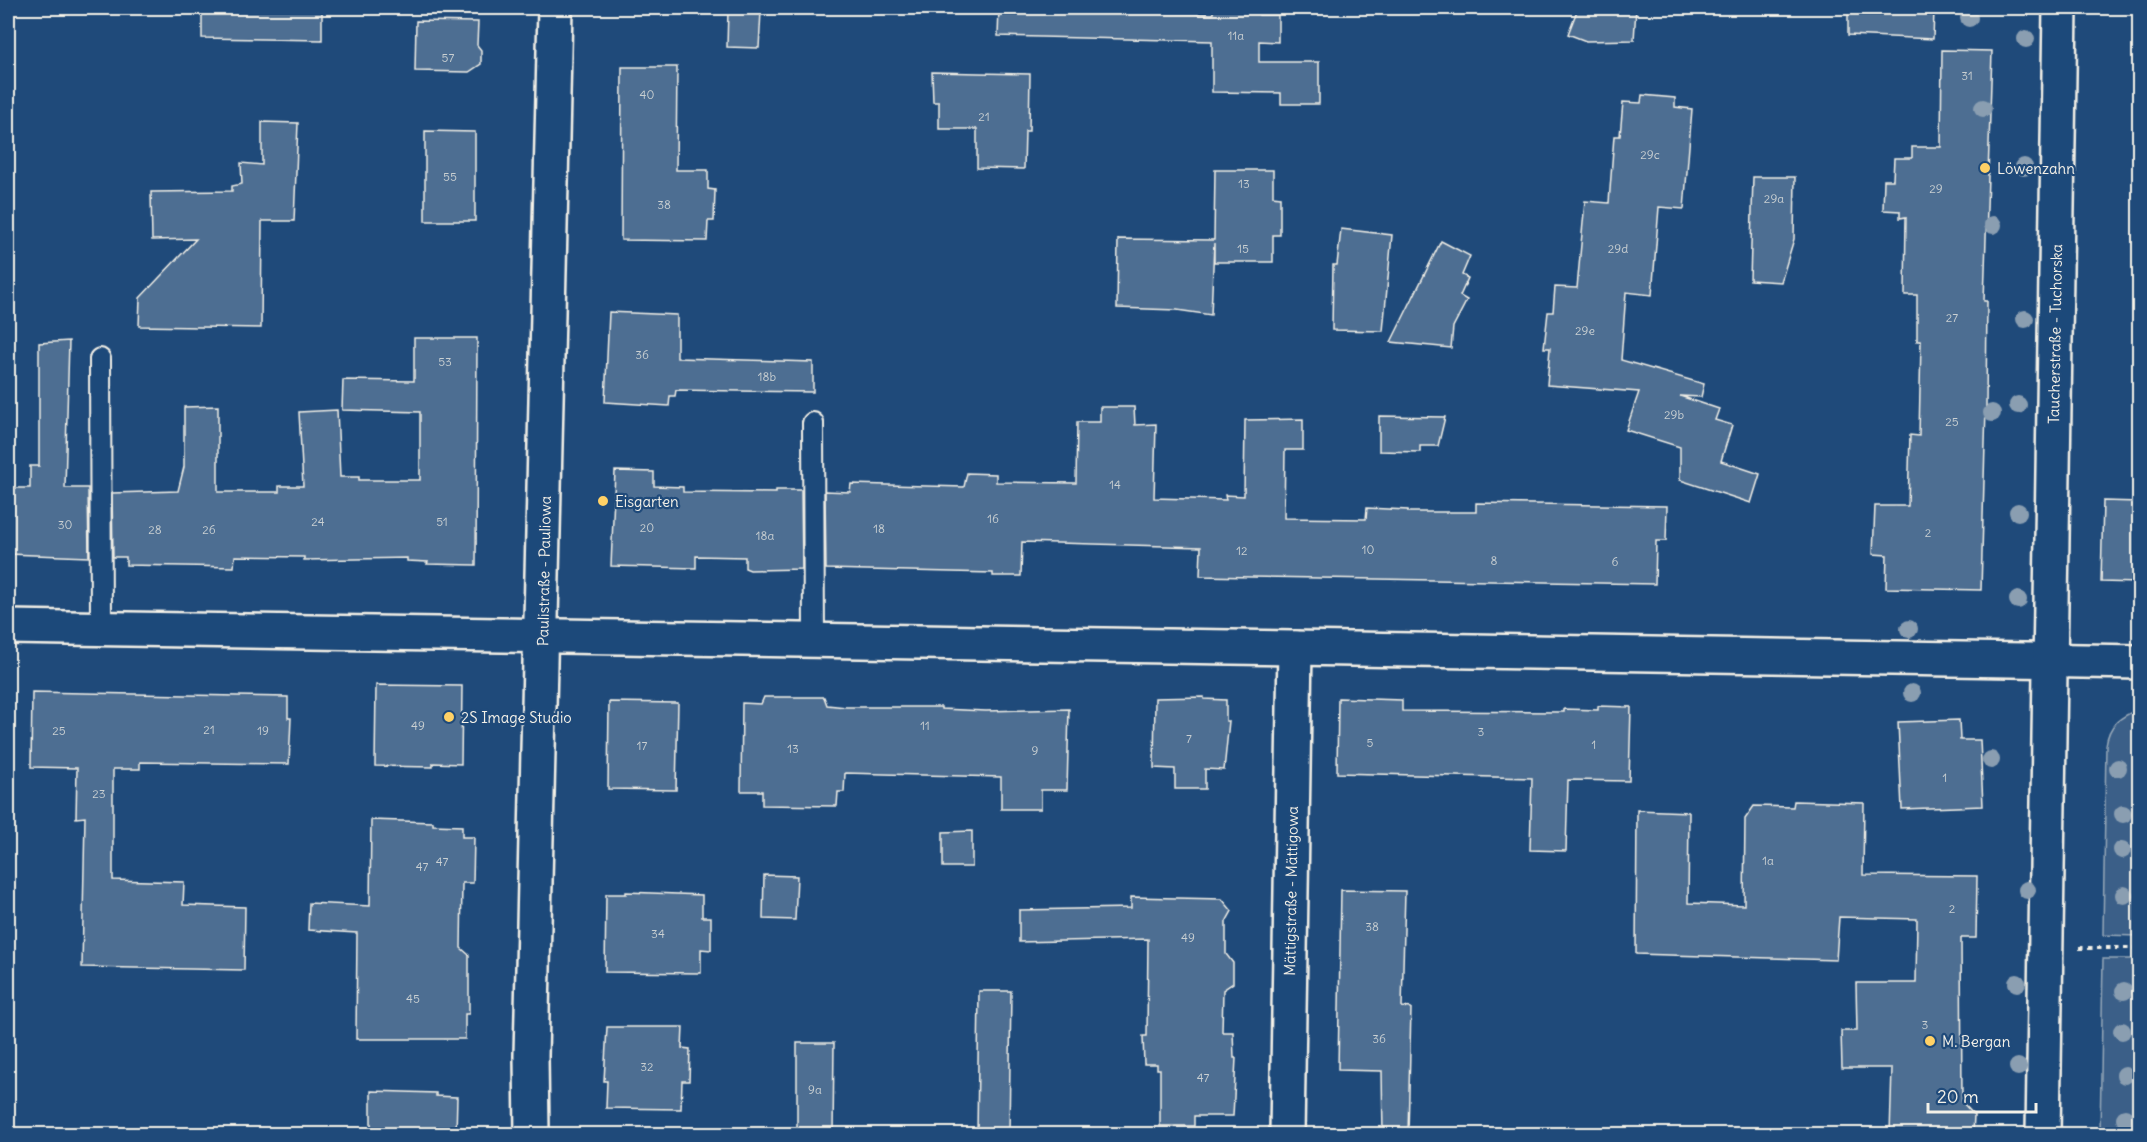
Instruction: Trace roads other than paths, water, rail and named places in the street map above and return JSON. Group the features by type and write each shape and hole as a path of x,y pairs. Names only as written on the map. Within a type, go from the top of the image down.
{"street":[{"name":"Paulistraße - Pauliowa","path":"532,1134 531,1056 543,636 555,8"},
{"name":"Taucherstraße - Tuchorska","path":"2043,1134 2060,8"},
{"path":"8,627 2139,662"},
{"name":"Mättigstraße - Mättigowa","path":"1287,1134 1295,648"}],"lane":[{"path":"100,359 101,628"},
{"path":"813,423 814,640"}],"place":[{"name":"Löwenzahn","path":"1985,168"},
{"name":"Eisgarten","path":"603,501"},
{"name":"2S Image Studio","path":"449,717"},
{"name":"M. Bergan","path":"1930,1041"}]}
